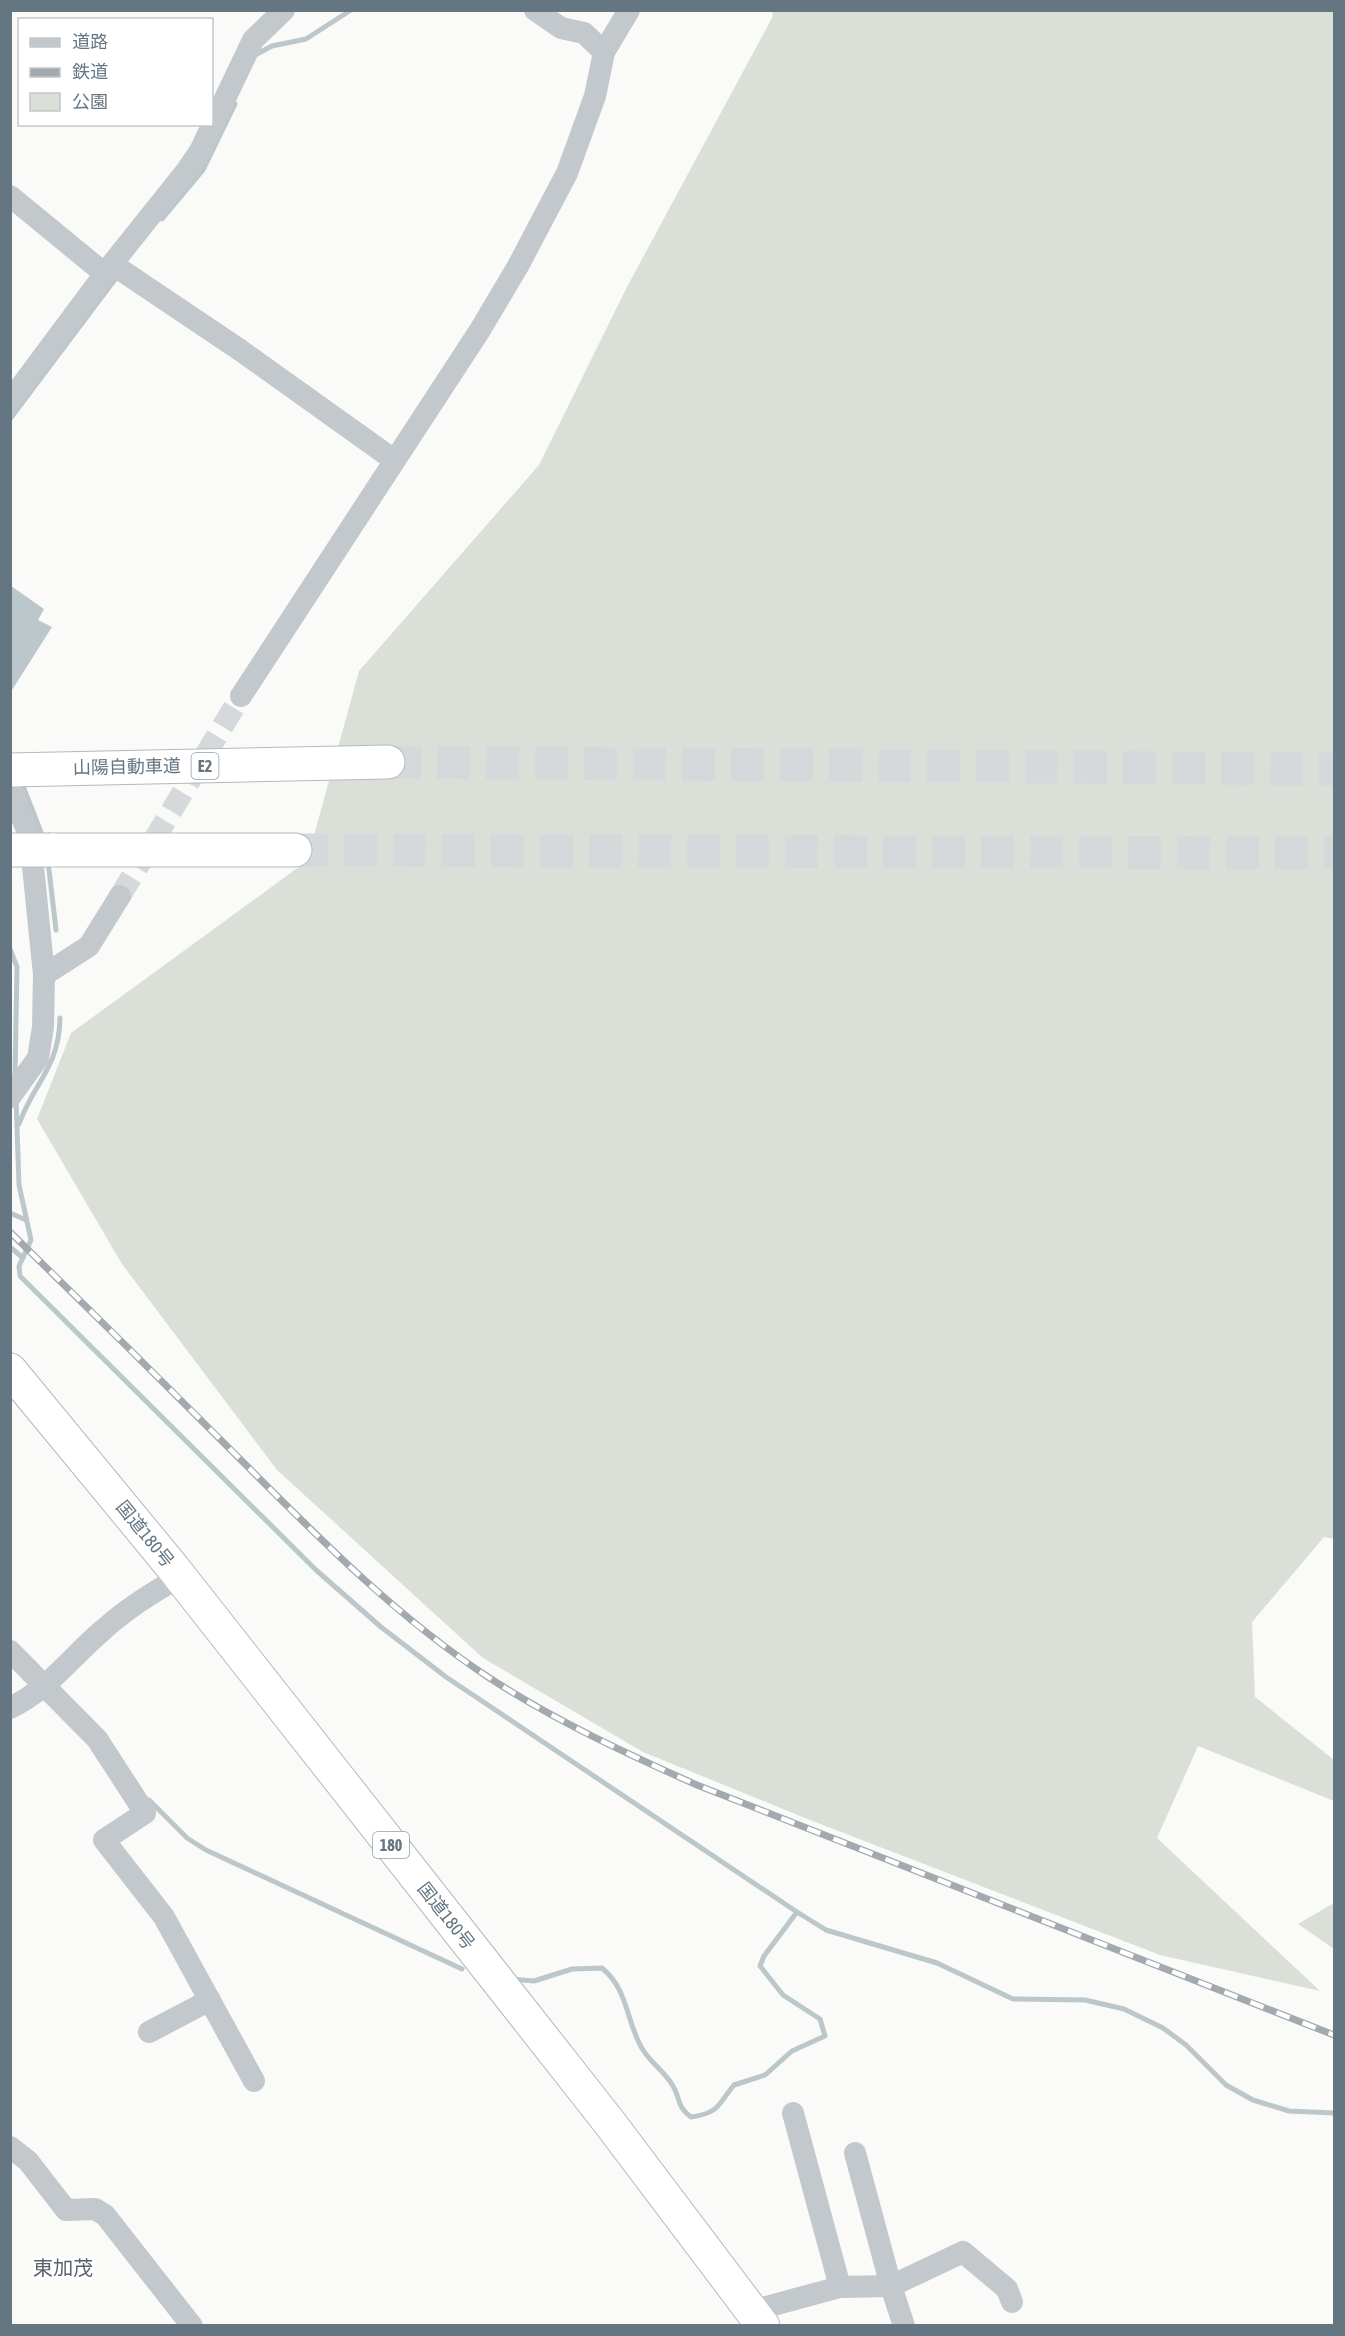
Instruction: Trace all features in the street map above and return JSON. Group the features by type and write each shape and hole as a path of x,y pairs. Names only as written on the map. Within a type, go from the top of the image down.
{"highway":[{"name":"山陽自動車道","path":"14,777 387,762"},
{"path":"10,850 295,850"},
{"name":"国道180号","path":"10,1370 180,1577 609,2122 758,2321"}],"street":[{"path":"213,124 253,40 284,10"},
{"path":"535,10 561,28 584,33 604,52"},
{"path":"241,696 480,330 518,266 553,204 580,140 595,96 604,52 629,10"},
{"path":"10,401 116,271 200,151 212,126"},
{"path":"10,196 116,271 240,350 394,460"},
{"path":"10,1097 38,1058 42,1042 44,975 30,837 14,777"},
{"path":"44,975 89,946 120,896"},
{"path":"10,1708 50,1682 120,1616 180,1577"},
{"path":"10,1651 50,1682 97,1739 145,1814 104,1840 164,1917 254,2081"},
{"path":"148,2032 210,2000"},
{"path":"793,2114 840,2287"},
{"path":"10,2147 28,2161 66,2210 95,2209 105,2215 192,2325"},
{"path":"855,2153 891,2286 904,2325"},
{"path":"758,2321 840,2287 891,2286 963,2252 1007,2289 1012,2302"}],"green space":[{"path":"773,11 1334,11 1334,1539 1324,1537 1252,1622 1255,1697 1334,1760 1334,1801 1198,1746 1157,1838 1320,1991 1160,1955 810,1820 643,1752 483,1658 277,1470 122,1264 37,1119 71,1033 307,861 359,671 539,465 627,287 772,18"},
{"path":"1334,1903 1334,1949 1298,1924"}],"shaded area":[{"path":"11,586 44,609 38,620 52,627 12,690"}],"waterway":[{"path":"257,54 272,46 306,39 351,10"},
{"path":"162,219 203,170 235,104"},
{"path":"10,419 119,274"},
{"path":"21,781 44,840"},
{"path":"48,861 56,930"},
{"path":"10,949 17,967 15,1075"},
{"path":"19,1124 51,1062 59,1035 60,1018"},
{"path":"16,1099 19,1185 31,1240 19,1266 20,1276 316,1570 381,1627 446,1677 826,1930 937,1963 1013,1999 1085,2000 1124,2009 1163,2028 1186,2045 1226,2085 1253,2100 1289,2111 1334,2113"},
{"path":"10,1213 26,1220"},
{"path":"10,1247 23,1258"},
{"path":"149,1800 187,1838 206,1850 462,1969"},
{"path":"511,1979 534,1981 572,1969 602,1968 617,1986 643,2050 670,2081 683,2109 691,2117 701,2115 717,2107 734,2085 765,2075 792,2051 825,2036 820,2019 783,1995 760,1966 764,1956 797,1912"}],"tunnel":[{"path":"120,896 241,696"},
{"path":"388,762 1334,769"},
{"path":"295,850 1334,853"}],"railway":[{"path":"10,1232 361,1577 422,1629 513,1693 590,1735 697,1785 1334,2035"}],"district":[{"name":"東加茂","path":"63,2268"}]}
